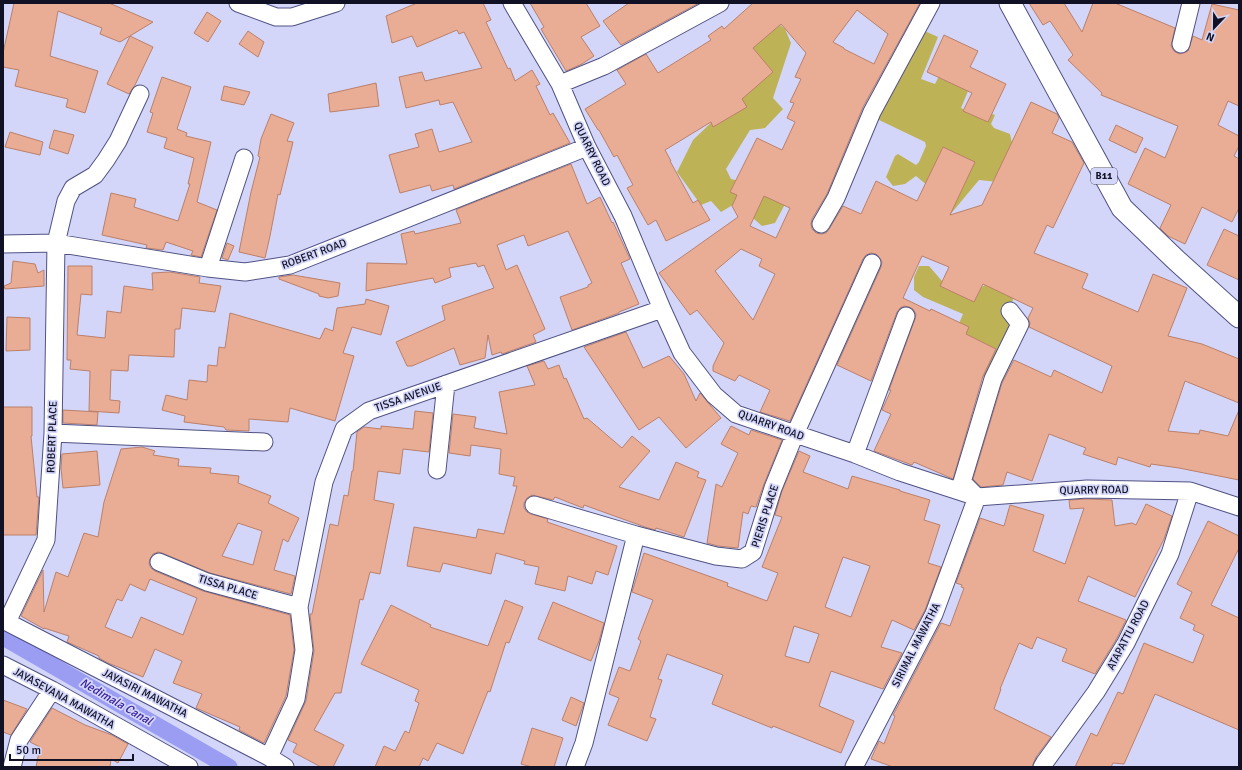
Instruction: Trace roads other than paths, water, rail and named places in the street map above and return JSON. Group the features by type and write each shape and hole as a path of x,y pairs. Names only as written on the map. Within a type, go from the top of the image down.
{"main road":[{"name":"B11","path":"1010,3 1122,208 1176,260 1239,317"}],"street":[{"path":"238,3 276,17 292,17 336,3"},
{"name":"QUARRY ROAD","path":"512,3 560,84 587,147 623,216 682,353 714,395 736,414 855,454 900,472 977,497 1086,489 1190,491 1239,507"},
{"path":"560,84 604,66 720,3"},
{"path":"821,224 836,198 872,112 931,3"},
{"path":"1181,44 1191,3"},
{"name":"ROBERT PLACE","path":"5,621 46,540 53,432 56,243 66,201 73,188 95,175 106,160 118,141 140,94"},
{"name":"ROBERT ROAD","path":"3,244 56,243 208,268 245,272 290,265 587,147"},
{"path":"208,268 244,158"},
{"name":"PIERIS PLACE","path":"534,505 636,535 716,556 742,559 753,552 773,488 795,434 872,263"},
{"name":"TISSA AVENUE","path":"269,757 296,699 304,650 299,607 324,482 344,429 369,410 662,309"},
{"path":"977,497 962,482 993,379 1020,324 1010,311"},
{"path":"855,454 906,316"},
{"path":"437,470 446,384"},
{"path":"53,432 264,442"},
{"name":"ATAPATTU ROAD","path":"1042,767 1096,692 1126,642 1170,554 1190,491"},
{"name":"SIRIMAL MAWATHA","path":"854,767 934,614 977,497"},
{"path":"575,767 584,743 636,535"},
{"name":"TISSA PLACE","path":"159,562 207,582 299,607"},
{"name":"JAYASIRI MAWATHA","path":"5,621 269,757 285,767"},
{"name":"JAYASEVANA MAWATHA","path":"3,665 52,690 189,767"},
{"path":"12,767 19,740 52,690"}],"waterway":[{"name":"Nedimala Canal","path":"3,637 229,767"}]}
